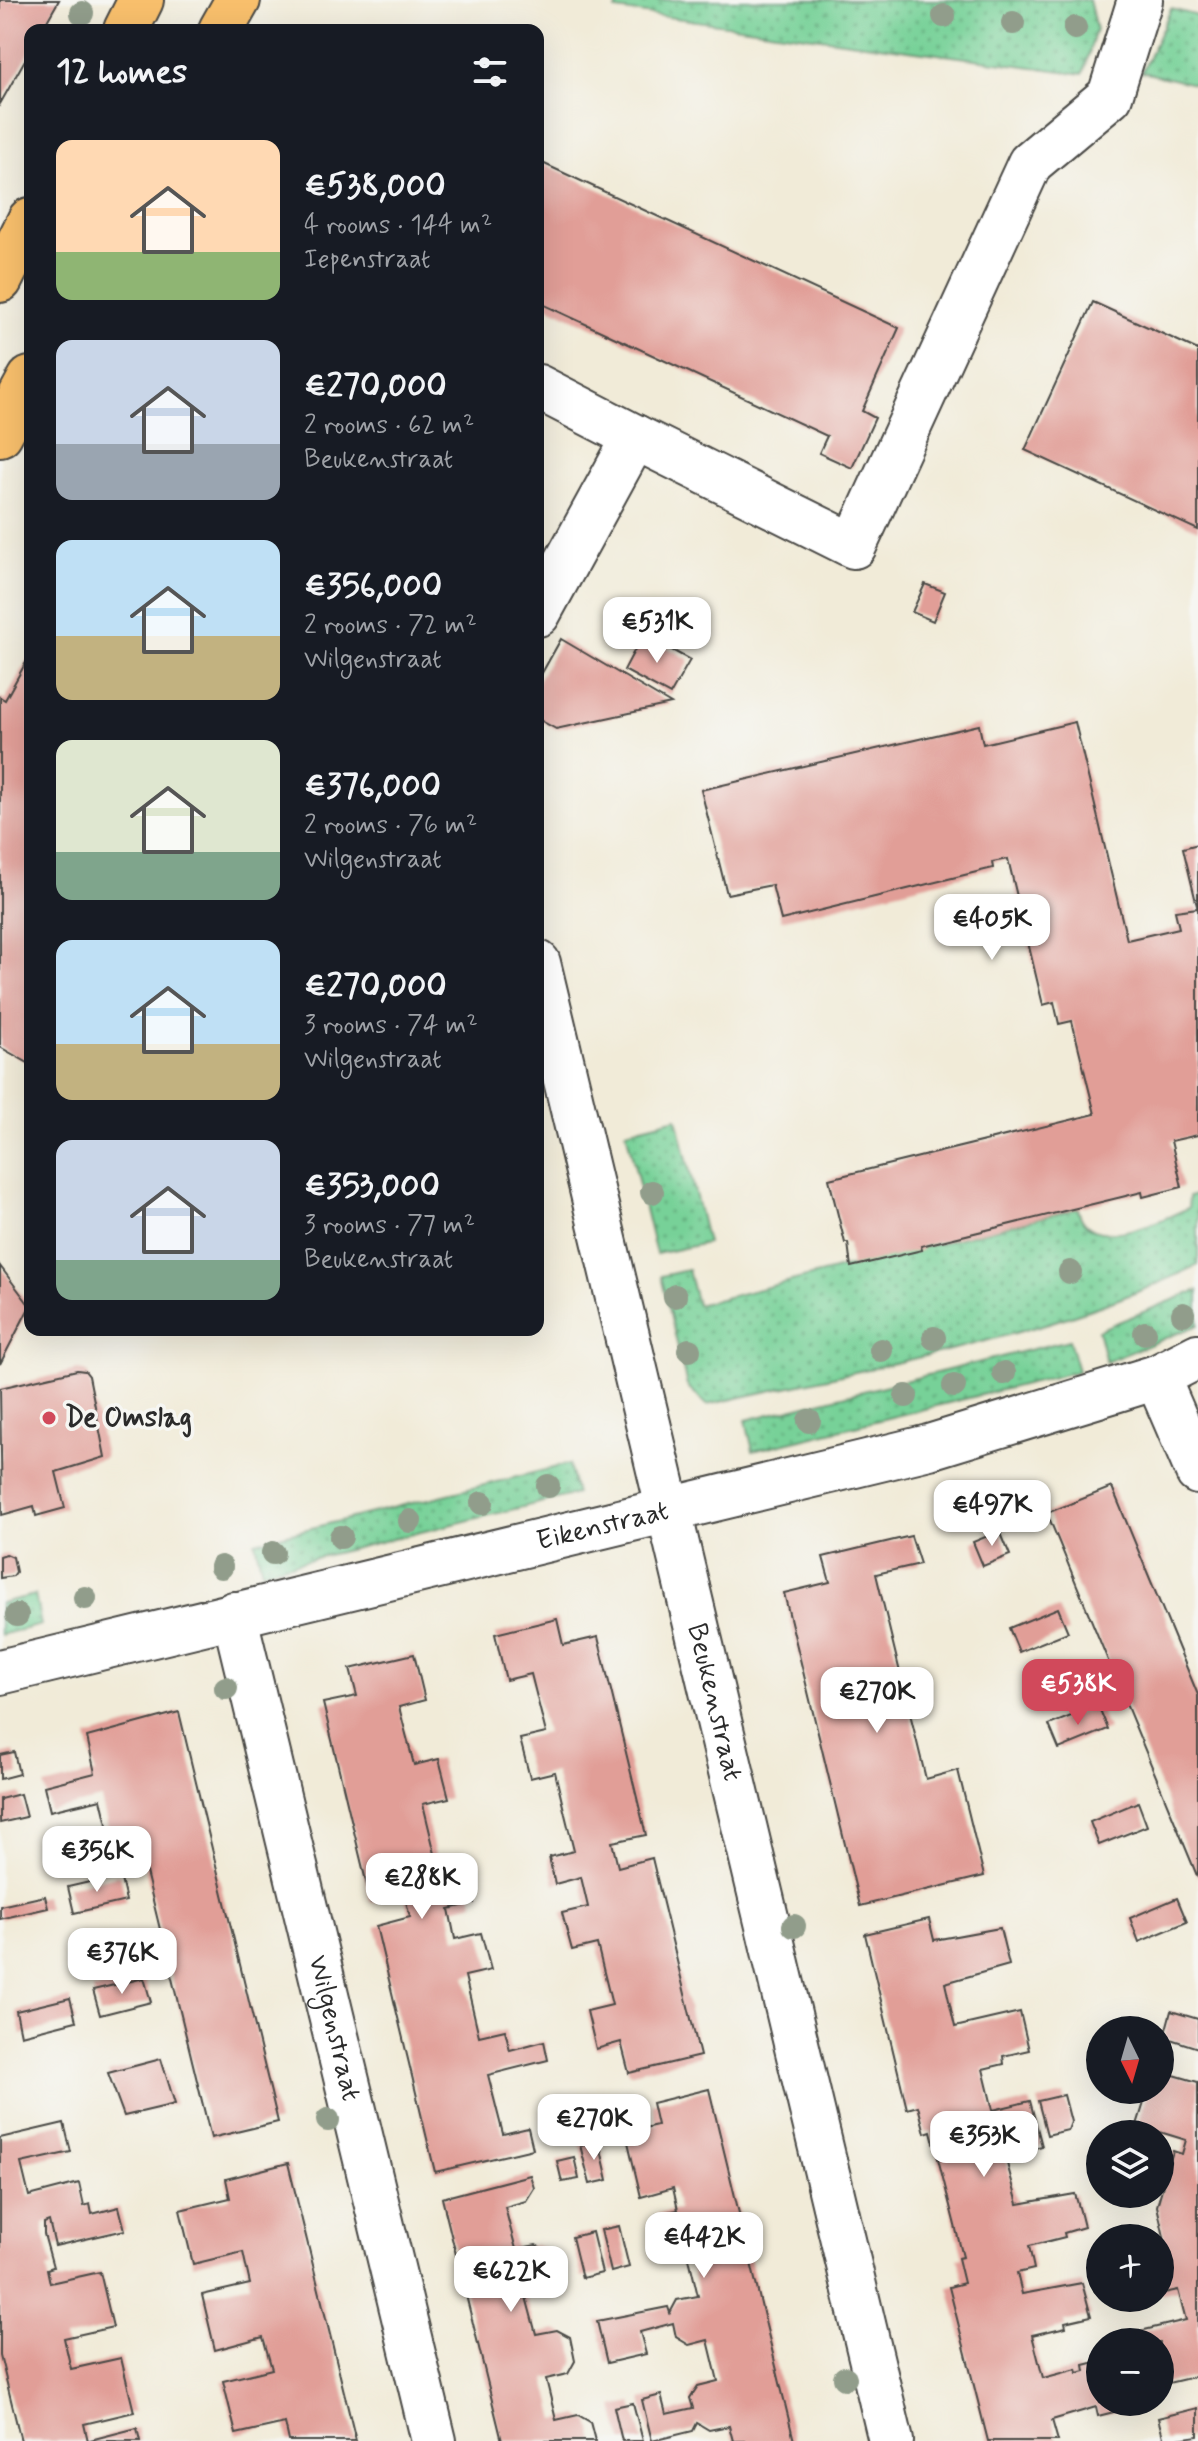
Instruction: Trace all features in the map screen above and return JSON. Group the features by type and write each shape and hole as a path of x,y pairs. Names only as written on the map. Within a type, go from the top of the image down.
{"main road":[{"path":"129,24 141,0"},
{"path":"224,24 238,0"},
{"path":"0,280 24,232"},
{"path":"0,434 24,390"}],"street":[{"path":"544,390 854,546 1030,163 1110,96 1140,0"},
{"path":"544,603 635,437"},
{"name":"Beukenstraat","path":"544,988 891,2441"},
{"name":"Eikenstraat","path":"0,1672 929,1447 1157,1377 1198,1356"},
{"path":"1157,1377 1198,1472"},
{"name":"Wilgenstraat","path":"234,1614 434,2441"}],"green space":[{"path":"620,0 1089,0 1096,29 1083,74 616,10"},
{"path":"1171,9 1198,16 1198,85 1142,72"},
{"path":"677,1118 707,1243 656,1254 626,1131"},
{"path":"1198,1194 1198,1265 1140,1291 1019,1332 707,1405 687,1386 661,1276 688,1270 697,1305 1078,1208 1084,1222 1095,1230 1109,1233 1126,1231 1188,1208 1189,1197"},
{"path":"1198,1290 1198,1325 1106,1362 1098,1330"},
{"path":"1069,1340 1078,1371 753,1451 746,1420"},
{"path":"569,1464 576,1494 262,1571 255,1542"},
{"path":"35,1595 41,1625 0,1635 0,1603"}],"building":[{"path":"0,0 59,0 45,24 24,24 24,62 0,104"},
{"path":"544,164 899,328 862,411 875,418 852,468 819,453 827,436 544,305"},
{"path":"1093,302 1198,350 1198,530 1025,450"},
{"path":"925,584 945,592 933,621 912,612"},
{"path":"643,634 690,660 670,695 624,670"},
{"path":"561,639 671,704 556,729 544,722 544,669"},
{"path":"24,666 24,1061 0,1047 0,697 5,700"},
{"path":"1075,722 1127,940 1179,928 1175,911 1198,908 1198,1135 1171,1141 1182,1187 1143,1197 1142,1192 921,1246 922,1250 851,1267 848,1243 845,1243 829,1179 1095,1114 1072,1021 1059,1024 1054,1002 1043,1005 1008,859 992,862 993,868 781,920 772,885 727,894 701,790 979,725 983,744"},
{"path":"1198,844 1198,906 1197,906 1183,848"},
{"name":"De Omslag","path":"0,1266 24,1298 24,1318 0,1364"},
{"name":"De Omslag","path":"77,1370 85,1371 89,1376 105,1457 56,1472 65,1508 36,1516 34,1506 2,1515 0,1388"},
{"path":"1112,1487 1198,1695 1198,1878 1047,1513"},
{"path":"1000,1531 1010,1555 983,1566 973,1542"},
{"path":"911,1536 920,1564 876,1574 926,1779 958,1770 984,1876 860,1906 784,1593 830,1582 823,1557"},
{"path":"6,1554 13,1557 16,1572 13,1576 0,1578 0,1556"},
{"path":"1058,1608 1068,1632 1019,1652 1009,1628"},
{"path":"557,1619 563,1645 598,1637 646,1835 612,1842 618,1867 652,1858 700,2056 629,2073 621,2042 596,2049 587,2011 612,2005 597,1944 572,1950 562,1913 588,1907 581,1877 555,1884 549,1857 574,1851 555,1772 530,1778 520,1739 546,1733 531,1674 506,1680 495,1634"},
{"path":"414,1654 425,1700 399,1707 414,1765 439,1759 449,1798 423,1804 442,1883 468,1877 474,1903 449,1909 455,1939 481,1933 491,1970 465,1976 479,2036 505,2030 510,2050 544,2041 548,2060 488,2075 503,2134 528,2128 533,2149 435,2172 376,1926 410,1917 404,1894 371,1902 323,1703 357,1696 350,1669"},
{"path":"1098,1705 1108,1729 1059,1749 1049,1725"},
{"path":"179,1712 278,2122 211,2138 136,1831 110,1837 101,1799 50,1811 44,1786 95,1773 87,1737"},
{"path":"14,1752 19,1774 0,1779 0,1755"},
{"path":"20,1794 26,1817 0,1823 0,1799"},
{"path":"1138,1802 1147,1826 1099,1845 1090,1822"},
{"path":"120,1875 126,1901 74,1913 68,1887"},
{"path":"45,1896 48,1908 0,1919 0,1906"},
{"path":"1177,1898 1187,1922 1139,1942 1130,1918"},
{"path":"929,1919 934,1940 1000,1928 1009,1965 945,1983 955,2027 1020,2012 1029,2050 1003,2056 1004,2064 983,2069 993,2110 1030,2101 1042,2146 1005,2156 1018,2204 1075,2194 1084,2227 1064,2233 1065,2237 1029,2246 1034,2269 1017,2273 1022,2294 1082,2283 1086,2312 1090,2312 1091,2316 1065,2322 1066,2327 1032,2335 1043,2378 1077,2369 1078,2373 1085,2371 1086,2364 1086,2410 1052,2420 1058,2441 988,2441 949,2287 964,2283 958,2258 963,2257 931,2131 925,2133 918,2106 907,2109 865,1934"},
{"path":"144,1978 151,2002 100,2015 93,1990"},
{"path":"70,1998 76,2021 21,2035 16,2011"},
{"path":"1171,2011 1198,2019 1198,2048 1174,2040 1174,2016 1170,2016"},
{"path":"161,2059 175,2104 124,2116 108,2073"},
{"path":"1174,2075 1198,2082 1198,2376 1174,2382 1174,2328 1153,2328 1186,2320 1178,2290 1174,2291 1174,2224 1161,2224 1157,2208 1174,2208 1174,2151 1182,2154 1186,2140 1174,2136 1174,2120 1139,2120 1144,2104 1174,2104"},
{"path":"709,2089 794,2441 733,2441 729,2426 709,2430 697,2423 693,2431 652,2441 642,2400 661,2395 666,2414 693,2408 690,2398 698,2386 718,2381 708,2340 689,2345 676,2337 673,2323 640,2332 646,2354 607,2363 597,2321 668,2307 670,2313 677,2300 698,2296 688,2254 667,2259 656,2252 649,2227 657,2214 678,2210 673,2188 641,2197 628,2142 636,2130 657,2125 652,2103"},
{"path":"1064,2095 1071,2122 1068,2130 1047,2135 1038,2101"},
{"path":"64,2123 71,2152 21,2163 29,2196 79,2183 84,2206 90,2204 92,2214 119,2207 125,2230 55,2246 49,2221 44,2223 53,2267 47,2269 50,2283 100,2272 113,2327 64,2338 71,2369 121,2358 134,2412 84,2424 88,2441 21,2441 0,2355 0,2138"},
{"path":"599,2141 608,2180 590,2184 580,2145"},
{"path":"574,2157 579,2179 562,2182 557,2161"},
{"path":"288,2163 356,2441 289,2441 285,2423 236,2434 223,2381 272,2369 263,2337 215,2350 202,2295 250,2284 243,2252 193,2264 180,2210 230,2198 226,2179"},
{"path":"530,2175 534,2188 526,2201 505,2207 516,2249 536,2245 549,2252 555,2276 548,2288 525,2293 536,2334 557,2330 570,2337 575,2361 568,2374 546,2379 556,2420 578,2415 590,2422 595,2441 502,2441 442,2198"},
{"path":"619,2226 629,2267 611,2272 601,2230"},
{"path":"592,2232 602,2273 582,2278 572,2237"},
{"path":"633,2403 643,2441 622,2441 614,2407"},
{"path":"1198,2408 1198,2436 1164,2441 1158,2418"},
{"path":"137,2428 140,2441 90,2441 90,2440"}],"place":[{"name":"De Omslag","path":"49,1418"}]}
